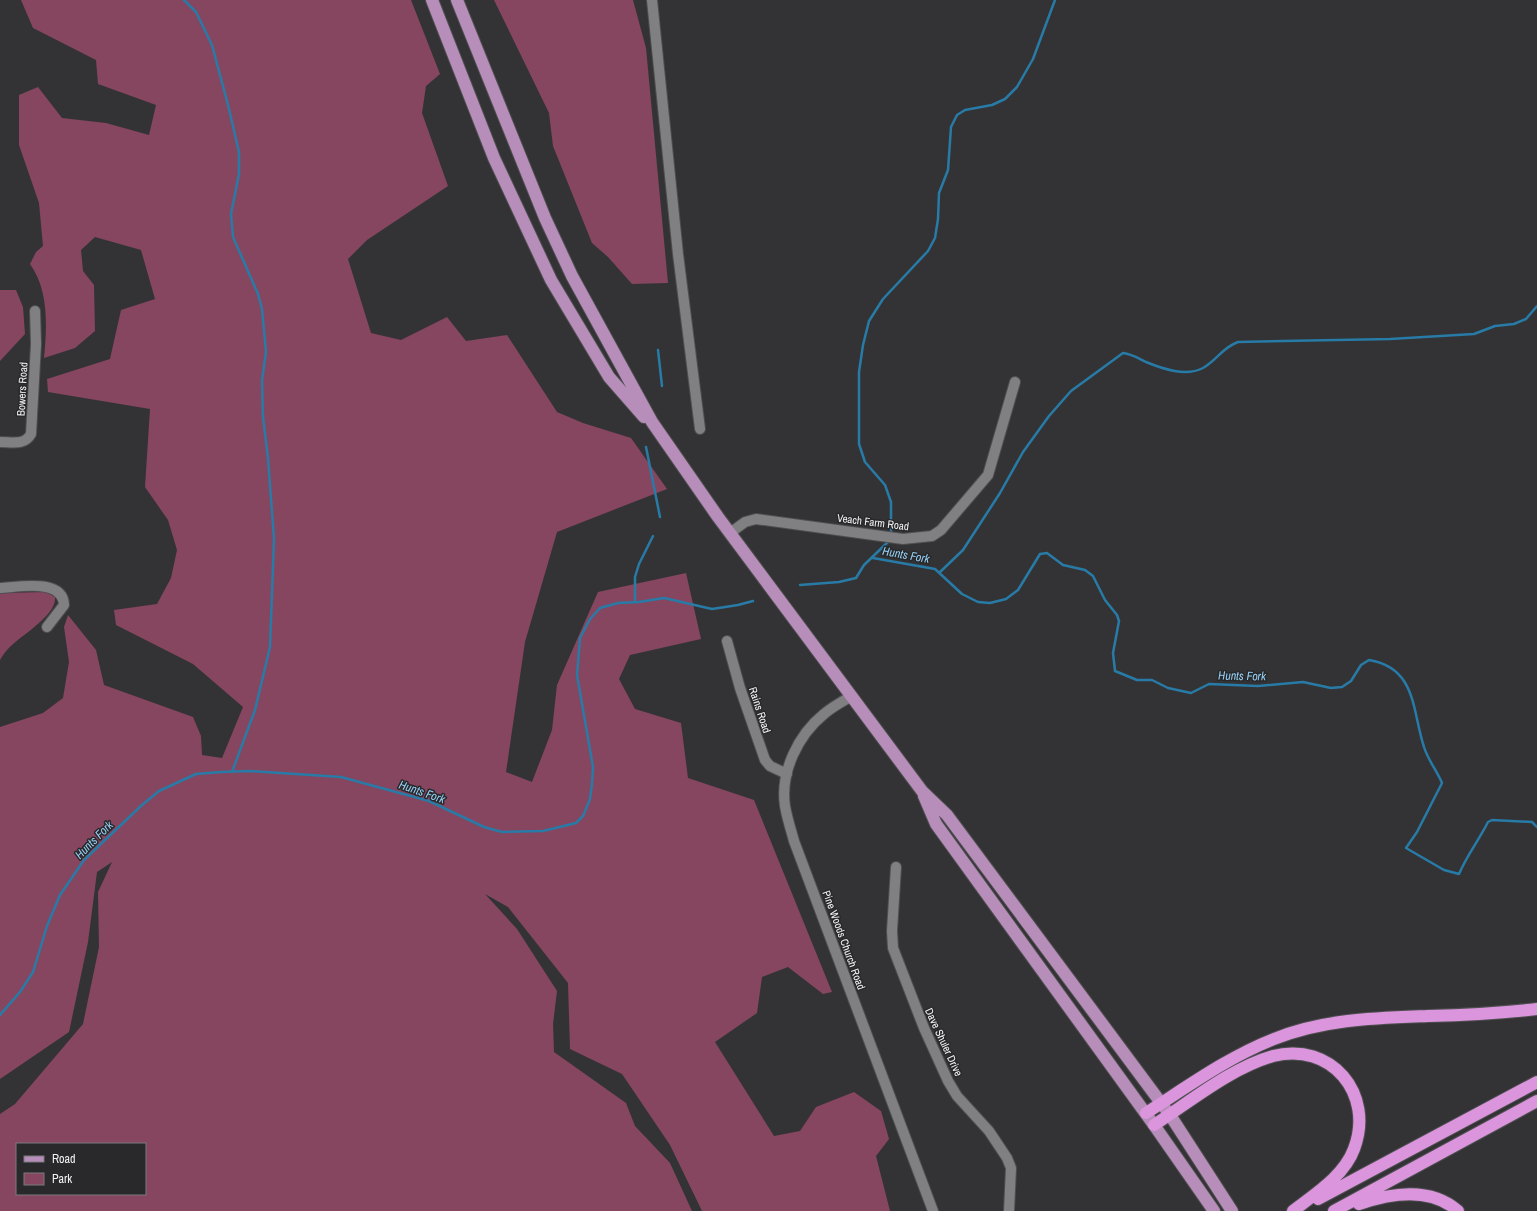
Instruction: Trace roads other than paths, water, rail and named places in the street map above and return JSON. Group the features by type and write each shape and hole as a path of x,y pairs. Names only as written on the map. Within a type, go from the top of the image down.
{"highway":[{"path":"1146,1113 1234,1057 1274,1038 1321,1024 1378,1018 1488,1014 1537,1009"},
{"path":"1154,1125 1243,1067 1274,1056 1298,1054 1317,1058 1340,1071 1353,1088 1359,1108 1360,1130 1354,1150 1342,1168 1324,1187 1294,1211"},
{"path":"1294,1211 1537,1082"},
{"path":"1334,1211 1537,1100"},
{"path":"1341,1211 1378,1197 1407,1193 1433,1197 1451,1205 1458,1211"}],"main road":[{"path":"432,0 494,158 551,280 609,377 640,414 652,422"},
{"path":"457,0 545,218 572,276 652,422 730,533 922,791 947,815 1170,1115 1232,1211"},
{"path":"922,791 936,824 1146,1113 1214,1211"}],"street":[{"path":"652,0 678,254 700,429"},
{"name":"Bowers Road","path":"0,442 21,443 28,440 31,434 36,351 35,312"},
{"name":"Veach Farm Road","path":"730,533 744,522 756,519 903,539 932,536 941,530 988,475 1015,382"},
{"path":"0,588 50,587 59,592 64,599 64,605 47,627"},
{"name":"Rains Road","path":"727,641 740,688 765,760 770,766 787,774"},
{"name":"Pine Woods Church Road","path":"852,696 824,713 808,729 797,746 787,774 784,790 785,806 794,841 933,1211"},
{"name":"Dave Shuler Drive","path":"896,867 892,931 893,948 924,1028 948,1081 957,1096 989,1131 1007,1158 1011,1175 1008,1211"}],"waterway":[{"path":"184,0 196,12 212,45 239,152 239,174 231,214 233,237 258,294 262,309 266,352 262,380 263,417 268,458 274,539 270,647 255,710 232,772"},
{"path":"891,532 891,502 885,485 865,462 859,444 859,372 863,345 869,321 883,299 928,251 935,238 938,219 939,193 948,170 951,127 957,115 965,110 992,105 1005,99 1017,87 1033,59 1055,0"},
{"path":"939,573 963,550 1000,493 1023,452 1049,416 1071,391 1123,353 1132,355 1160,367 1174,371 1189,372 1203,368 1228,347 1238,342 1390,339 1474,334 1495,326 1514,324 1526,319 1537,306"},
{"path":"658,350 662,386"},
{"path":"646,447 660,517"},
{"path":"635,602 635,577 639,564 653,536"},
{"name":"Hunts Fork","path":"800,585 839,582 856,578 864,565 889,541"},
{"name":"Hunts Fork","path":"873,558 935,569 962,594 978,602 990,603 1006,599 1018,590 1040,554 1047,553 1063,565 1085,570 1093,576 1105,600 1117,615 1119,621 1113,653 1115,671 1137,680 1152,680 1168,688 1191,693 1209,684 1258,686 1303,682 1331,688 1342,687 1351,681 1361,665 1369,660 1385,665 1396,672 1410,693 1424,747 1442,783 1417,832 1406,848 1444,870 1459,874 1488,822 1492,820 1532,822 1537,827"},
{"name":"Hunts Fork","path":"0,1015 20,992 33,972 47,926 60,895 84,860 142,805 159,791 196,774 221,772 250,771 341,777 429,801 484,827 502,832 543,831 576,823 583,816 590,799 592,784 593,767 577,675 580,638 590,619 600,608 618,603 639,602 664,598 712,609 753,601"}]}
